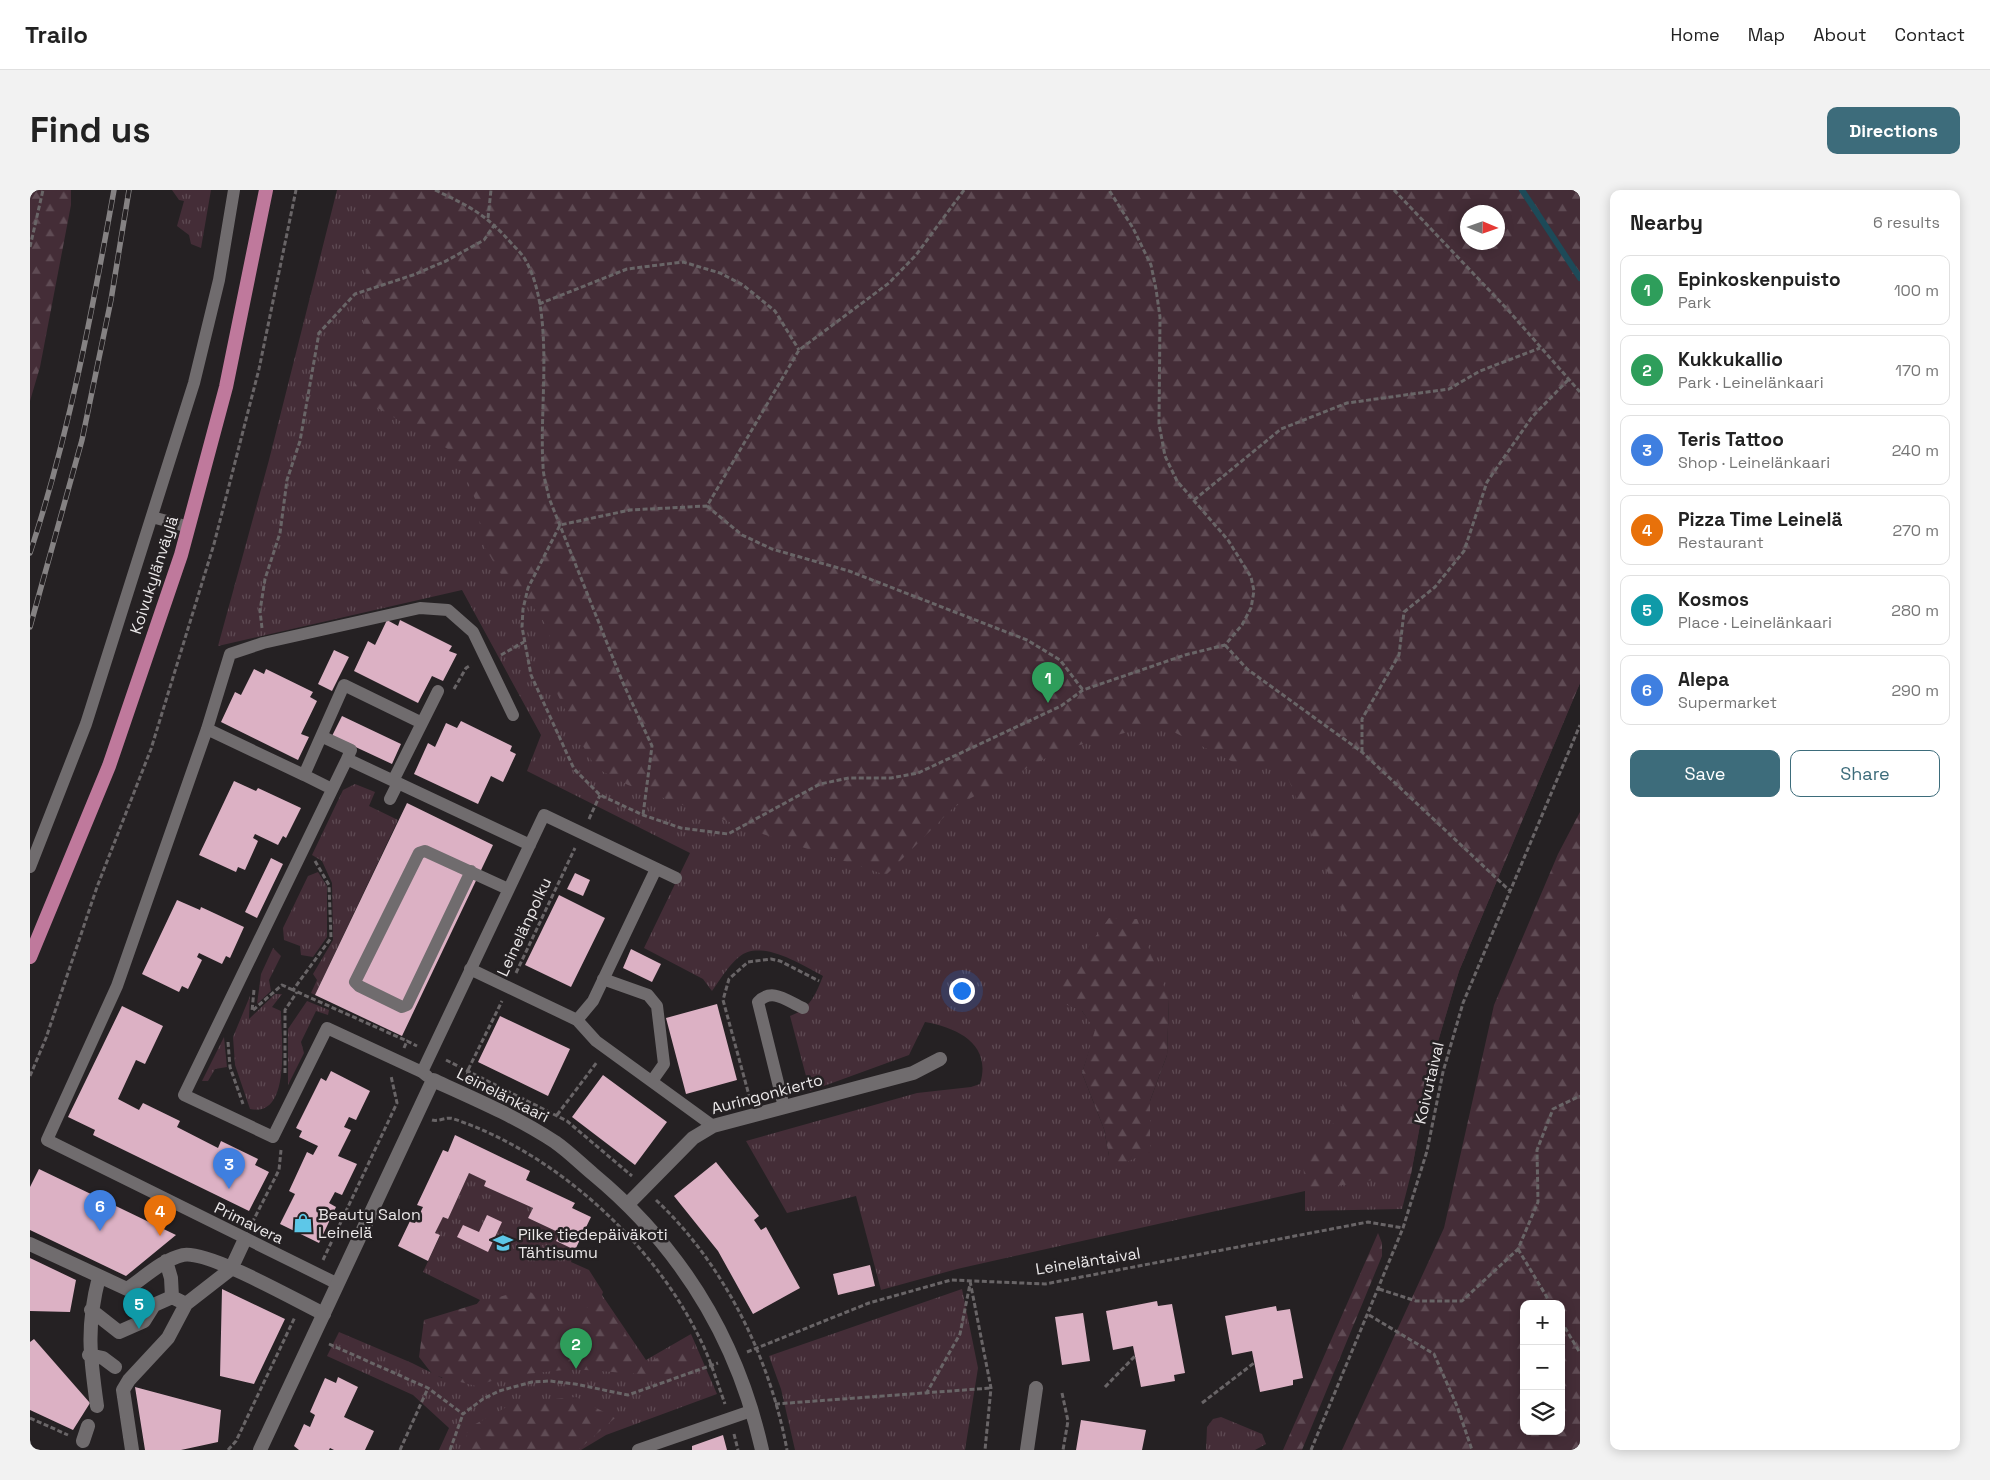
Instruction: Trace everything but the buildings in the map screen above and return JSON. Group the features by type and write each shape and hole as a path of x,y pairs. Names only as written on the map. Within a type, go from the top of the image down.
{"main road":[{"name":"Koivukylänväylä","path":"30,957 109,766 189,527 226,387 266,190"}],"street":[{"name":"Auringonkierto","path":"628,1204 692,1138 712,1126 913,1073 940,1059"},
{"name":"Leinelänkaari","path":"260,1450 433,1080 487,1104 556,1143 628,1204 669,1249 709,1310 733,1357 762,1450"},
{"path":"122,1374 168,1338 186,1304 231,1269 245,1240"},
{"path":"30,1244 99,1278 127,1289 166,1262 185,1255 207,1257 324,1314"},
{"path":"166,1262 171,1278 172,1297"},
{"path":"97,1406 90,1355 91,1310 99,1278"},
{"path":"172,1297 186,1304"},
{"path":"91,1310 119,1332 144,1321 154,1305 172,1297"},
{"path":"90,1355 103,1358 122,1374 132,1450"},
{"path":"1027,1450 1036,1388"},
{"path":"83,1441 88,1426"}],"lane":[{"path":"30,867 86,724 194,383 219,280 234,190"},
{"path":"152,517 189,527"},
{"path":"332,789 207,729 230,654 263,643 420,608 448,610 473,632 513,715"},
{"path":"304,775 323,737 322,732 344,685 422,723"},
{"path":"390,799 395,782 438,691"},
{"name":"Primavera","path":"207,729 117,986 47,1140 245,1240 338,1284"},
{"path":"323,737 351,750 302,853 191,1074 184,1095 273,1137 327,1028 422,1072 433,1080"},
{"path":"347,759 530,845"},
{"path":"422,1072 544,815 676,878"},
{"path":"471,872 407,1005 402,1007 359,986 355,982 419,853 424,851 471,872 508,889"},
{"path":"577,1020 593,1001 656,869"},
{"path":"470,970 577,1020 607,1049 712,1126"},
{"path":"604,979 648,995 657,1006 664,1064 652,1081"},
{"path":"784,1107 758,1002 765,995 771,994 803,1008"},
{"path":"638,1450 657,1447 751,1411"}],"path":[{"path":"30,248 43,190"},
{"path":"30,1076 46,1038 97,887 151,750 208,563 259,369 296,190"},
{"path":"435,190 472,207 488,218 526,260 539,304 543,339 543,466 549,498 622,684 652,746 643,815"},
{"path":"488,218 492,190"},
{"path":"707,506 799,350 889,283 916,255 964,190"},
{"path":"560,524 528,588 522,627 531,674 574,769 600,795 643,815 681,828 728,834 820,784 849,778 891,778 918,774 1061,706 1083,690 1185,655 1225,645 1242,625 1251,608 1254,591 1244,564 1177,481 1165,456 1158,396 1160,317 1151,265 1124,211 1109,190"},
{"path":"1394,190 1508,310 1580,392"},
{"path":"263,643 260,611 265,579 280,533 287,480 300,441 319,333 355,294 413,275 446,261 484,240 495,224"},
{"path":"539,304 627,269 683,262 720,273 743,285 775,310 799,350"},
{"path":"1194,500 1281,429 1347,403 1449,389 1480,372 1540,348"},
{"path":"1362,752 1362,719 1399,655 1404,612 1435,587 1464,551 1487,482 1532,417 1568,380"},
{"path":"560,524 630,510 707,506 742,535 772,550 849,571 1027,640 1060,660 1083,690"},
{"path":"438,691 456,689 466,668 486,656 496,659 524,642"},
{"path":"1225,645 1247,669 1362,752 1510,891"},
{"name":"Koivutaival","path":"1311,1450 1369,1315 1403,1228 1427,1151 1443,1072 1463,1003 1580,725"},
{"name":"Leinelänpolku","path":"468,1070 600,795"},
{"path":"285,1077 284,1010 331,938 329,885 318,863 302,853"},
{"path":"313,866 318,863"},
{"path":"751,1102 723,1000 729,979 748,962 771,959 780,961 819,981"},
{"path":"247,996 253,988 252,1011 282,985 407,1041"},
{"path":"228,1037 230,1067 246,1112"},
{"path":"557,1115 607,1049"},
{"path":"1378,1289 1416,1302 1462,1301 1518,1249 1538,1202 1537,1150 1553,1109 1580,1096"},
{"path":"435,1121 451,1118 500,1139 576,1186 613,1220 672,1290 699,1336 712,1366 730,1418 738,1450"},
{"path":"245,1240 279,1170 281,1148 273,1137"},
{"path":"632,1177 639,1171"},
{"name":"Leineläntaival","path":"755,1348 869,1303 951,1280 1045,1284 1368,1222 1403,1228"},
{"path":"1518,1249 1549,1300"},
{"path":"970,1281 990,1388 985,1450"},
{"path":"926,1394 960,1334 970,1281"},
{"path":"1369,1315 1434,1354 1472,1450"},
{"path":"1565,1328 1580,1353"},
{"path":"328,1344 428,1388 463,1414"},
{"path":"1105,1387 1135,1356"},
{"path":"1202,1404 1254,1363"},
{"path":"450,1450 463,1414 483,1399 499,1391 532,1382 550,1381 628,1395 712,1366"},
{"path":"400,1450 428,1388"},
{"path":"775,1404 990,1388"},
{"path":"1062,1392 1068,1421 1063,1450"}],"green space":[{"path":"30,190 71,190 71,205 40,367 30,401"},
{"path":"172,190 211,190 201,248 191,244 189,235 177,226 184,201 179,200"},
{"path":"337,190 1580,190 1580,683 1459,971 1431,1065 1411,1174 1402,1209 1305,1211 1305,1191 957,1269 881,1290 856,1196 787,1213 746,1141 917,1093 971,1087 980,1084 981,1059 977,1049 970,1041 950,1029 925,1022 909,1055 810,1091 790,1016 807,1005 815,995 823,976 781,955 758,950 748,952 739,957 712,991 703,979 644,948 690,853 527,771 541,735 462,590 218,646 269,460","holes":["1169,999 1167,1055 1150,1101 1150,1152 1109,1156 1104,1129 1082,1073 1096,1030 1082,1011"]},
{"path":"373,190 1580,190 1580,683 1459,971 1431,1065 1411,1174 1305,1191 1303,1159 1341,1114 1356,1014 1341,904 1282,764 1235,763 1158,724 1061,750 954,807 886,875 757,832 628,785 596,768 583,746 550,679 549,629 531,604 505,581 484,546 480,530 479,509 463,469 453,452 352,393 363,325"},
{"path":"355,784 375,792 369,806 398,820 315,995 311,993 317,980 313,974 333,940 332,883 322,861 312,855 343,790"},
{"path":"1580,812 1580,1450 1342,1450 1444,1228 1494,1005 1558,854"},
{"path":"318,872 327,886 327,937 313,957 301,955 300,946 284,940 283,928 308,876"},
{"path":"1109,918 1137,919 1169,999 1167,1055 1150,1101 1150,1152 1117,1166 1109,1156 1104,1129 1082,1073 1095,1030 1082,1011 1060,1002 1061,984"},
{"path":"273,948 281,956 269,980 271,991 257,1004 261,974"},
{"path":"275,994 282,994 272,1007 281,1011 282,1056 278,1089 273,1101 263,1108 250,1109 235,1065 233,1037 250,996 249,1019"},
{"path":"307,1001 329,1010 328,1015 316,1011 301,1042 304,1053 288,1085 288,1029"},
{"path":"224,1037 227,1067 215,1069 208,1081 202,1081"},
{"path":"469,1173 486,1181 484,1186 533,1208 528,1218 560,1233 556,1241 575,1250 571,1262 589,1270 603,1292 602,1295 646,1360 691,1334 717,1394 606,1435 581,1450 439,1450 449,1428 413,1395 327,1356 339,1332 442,1378 473,1309 480,1300 423,1272 440,1236 435,1233 443,1217 448,1219"},
{"path":"1378,1233 1382,1243 1382,1256 1302,1450 1283,1450"},
{"path":"526,1289 568,1317 602,1300 646,1364 691,1340 700,1363 665,1376 573,1369 507,1376 476,1386 433,1375 419,1357 424,1320"},
{"path":"962,1289 978,1368 965,1450 795,1450 781,1389 769,1356"},
{"path":"576,1397 615,1418 578,1450 464,1450 468,1428 514,1403"},
{"path":"1221,1417 1262,1434 1266,1444 1255,1450 1206,1450 1207,1427 1213,1419"}],"waterway":[{"path":"1522,190 1580,278"}],"railway":[{"path":"30,553 44,509 68,418 88,327 114,190"},
{"path":"30,627 82,440 111,300 129,190"}],"place":[{"name":"Epinkoskenpuisto","path":"1048,703"},
{"name":"Teris Tattoo","path":"229,1189"},
{"name":"Beauty Salon Leinelä","path":"303,1223"},
{"name":"Alepa","path":"100,1231"},
{"name":"Pizza Time Leinelä","path":"160,1236"},
{"name":"Pilke tiedepäiväkoti Tähtisumu","path":"503,1243"},
{"name":"Kosmos","path":"139,1329"},
{"name":"Kukkukallio","path":"576,1369"}]}
